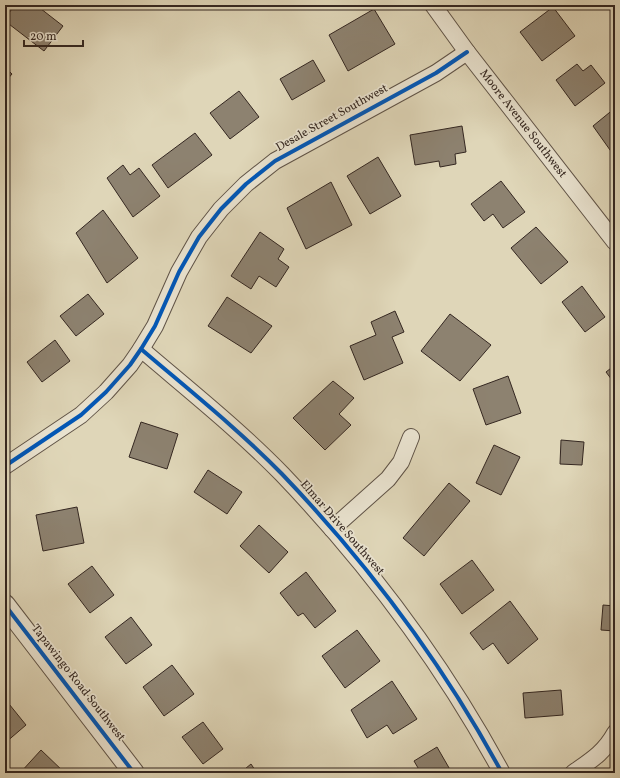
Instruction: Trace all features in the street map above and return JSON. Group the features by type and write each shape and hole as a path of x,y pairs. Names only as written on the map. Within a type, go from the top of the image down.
{"street":[{"name":"Moore Avenue Southwest","path":"433,5 467,52 615,242"},
{"name":"Desale Street Southwest","path":"5,466 81,415 106,392 130,365 155,326 179,272 199,238 221,209 246,184 275,161 436,72 467,52"},
{"name":"Elmar Drive Southwest","path":"141,349 226,420 281,474 332,528 402,615 443,673 502,773"},
{"path":"332,528 388,479 400,462 411,437"},
{"name":"Tapawingo Road Southwest","path":"5,605 134,773"},
{"path":"573,773 597,756 611,741 615,733"}],"building":[{"path":"15,5 36,5 63,26 44,51 5,21 5,18"},
{"path":"553,7 575,36 542,61 520,32"},
{"path":"374,9 395,44 348,71 329,35"},
{"path":"313,60 325,81 292,100 280,79"},
{"path":"577,64 583,71 591,65 605,83 575,106 556,80"},
{"path":"5,67 12,74 5,82"},
{"path":"239,91 259,117 230,139 210,113"},
{"path":"615,108 615,157 593,126"},
{"path":"462,126 466,152 455,154 456,164 440,167 439,161 415,165 410,135"},
{"path":"195,133 212,155 168,188 152,165"},
{"path":"378,157 401,196 370,214 347,176"},
{"path":"123,165 130,175 139,168 160,196 133,217 107,178"},
{"path":"501,181 525,212 503,228 493,214 484,221 471,204"},
{"path":"331,182 352,225 306,249 287,208"},
{"path":"103,210 138,258 107,283 76,233"},
{"path":"536,227 568,262 541,284 511,248"},
{"path":"260,232 284,249 278,259 289,267 276,287 259,276 251,289 231,276"},
{"path":"582,286 605,317 585,332 562,302"},
{"path":"88,294 104,314 76,336 60,316"},
{"path":"227,297 272,326 251,353 208,326"},
{"path":"395,311 404,332 392,337 403,363 364,380 350,346 376,335 371,322"},
{"path":"450,314 491,345 460,381 421,351"},
{"path":"55,340 70,361 42,382 27,362"},
{"path":"615,365 615,384 606,372"},
{"path":"508,376 521,413 486,425 473,389"},
{"path":"333,381 354,398 339,414 351,425 325,450 293,418"},
{"path":"141,422 178,434 167,469 129,457"},
{"path":"561,440 584,442 582,465 560,464"},
{"path":"494,445 520,457 501,495 476,483"},
{"path":"208,470 242,492 227,514 194,492"},
{"path":"449,483 470,501 424,556 403,538"},
{"path":"77,507 84,543 43,551 36,515"},
{"path":"259,525 288,552 269,573 240,546"},
{"path":"472,560 494,590 462,614 440,584"},
{"path":"92,566 114,595 90,613 68,584"},
{"path":"306,572 336,611 315,628 303,613 298,616 280,593"},
{"path":"510,601 538,639 508,664 493,643 483,650 470,633"},
{"path":"603,605 615,606 615,631 601,630"},
{"path":"131,617 152,645 126,664 105,637"},
{"path":"357,630 380,661 345,688 322,656"},
{"path":"172,665 194,694 164,716 143,687"},
{"path":"392,681 417,719 393,734 387,725 367,738 351,710"},
{"path":"561,690 563,715 525,718 523,693"},
{"path":"5,699 26,725 5,743"},
{"path":"203,722 223,749 203,764 182,737"},
{"path":"437,747 452,773 421,773 414,761"},
{"path":"41,750 65,773 20,773"},
{"path":"251,764 257,773 240,773"}],"cycle path":[{"path":"5,466 81,415 106,392 130,365 155,326 179,272 199,237 221,209 246,184 275,161 436,73 467,52"},
{"path":"141,349 213,410 265,457 314,508 345,544 374,579 429,654 455,692 502,773"},
{"path":"5,605 134,773"}]}
